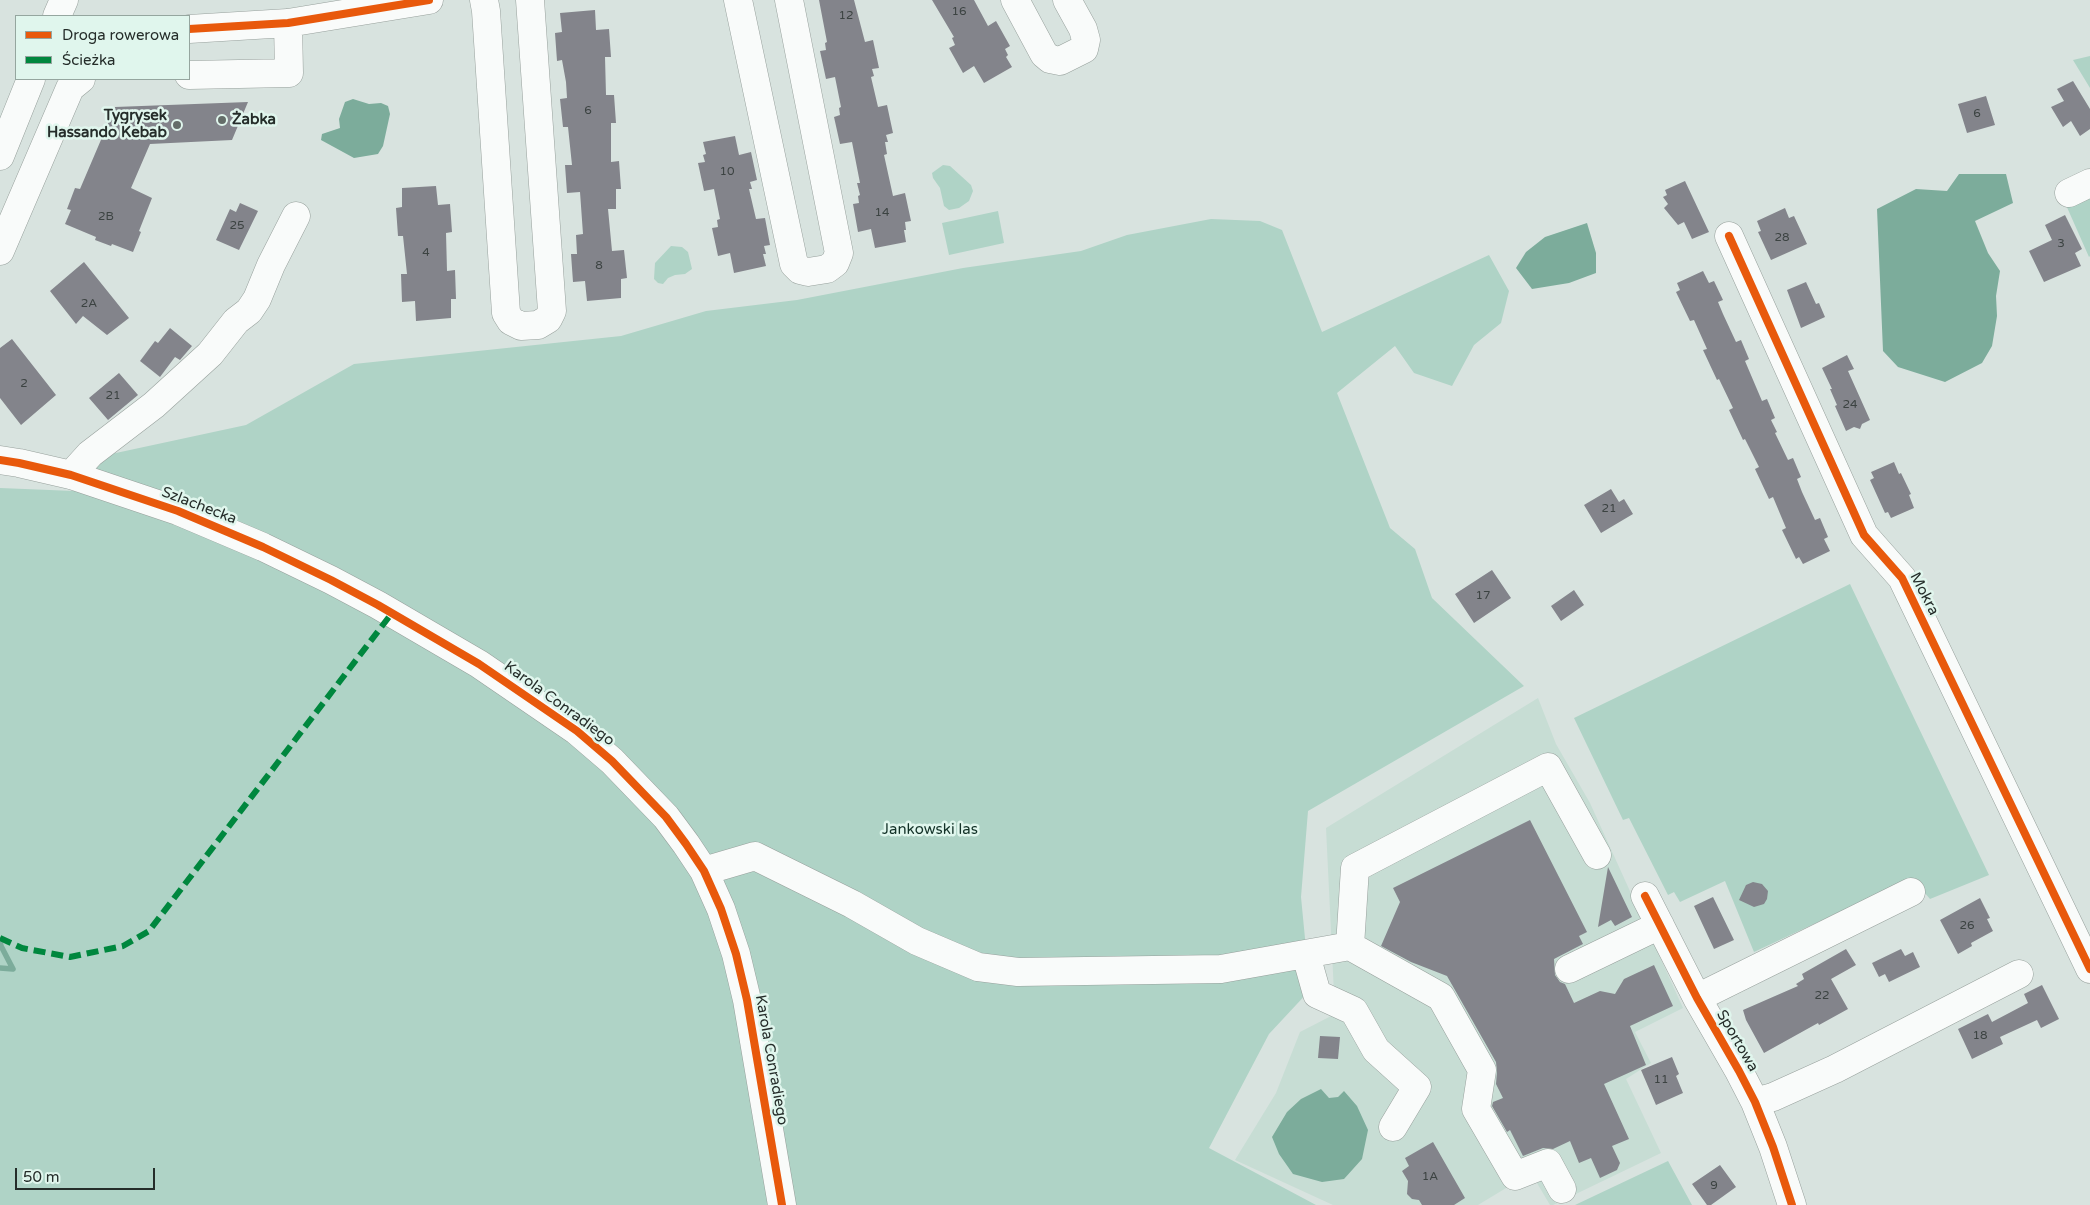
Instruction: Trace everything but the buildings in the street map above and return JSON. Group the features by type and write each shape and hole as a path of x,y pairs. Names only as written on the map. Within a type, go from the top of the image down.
{"street":[{"path":"57,15 64,0"},
{"path":"190,29 288,23 429,0"},
{"path":"484,0 506,312 511,322 521,326 538,325 548,319 552,311 530,0"},
{"path":"738,0 794,264 800,270 808,272 827,269 836,264 839,253 788,0"},
{"path":"1014,0 1044,54 1050,59 1060,61 1084,49 1086,40 1083,29 1067,0"},
{"path":"190,75 290,73 288,23"},
{"path":"0,156 32,80"},
{"path":"0,251 70,88 80,80"},
{"path":"71,476 90,454 154,405 210,354 236,321 249,310 257,299 271,265 296,216"},
{"name":"Mokra","path":"1729,236 1864,535 1902,578 2090,969"},
{"name":"Szlachecka","path":"0,460 71,476 178,511 254,543 378,605"},
{"name":"Karola Conradiego","path":"378,605 479,664 577,731 612,760 666,817 704,871 721,909 736,954 747,1000 782,1205"},
{"path":"1350,946 1355,868 1548,767 1597,855"},
{"path":"704,871 755,856 852,904 917,941 978,967 1018,972 1221,970 1350,946 1441,997 1482,1070 1476,1109 1515,1176 1548,1163 1562,1189"},
{"path":"1697,998 1911,892"},
{"name":"Sportowa","path":"1645,896 1697,998 1755,1102 1773,1147 1792,1205"},
{"path":"1569,969 1660,925"},
{"path":"1306,955 1317,994 1354,1011 1376,1050 1417,1087 1393,1127"},
{"path":"1755,1102 1773,1097 1835,1069 2019,974"}],"shaded area":[{"path":"353,99 369,104 381,103 388,106 390,114 383,146 378,154 354,158 321,140 322,134 340,128 339,119 345,102"},
{"path":"1959,174 2006,174 2013,203 1975,221 1988,253 2000,271 1996,296 1997,316 1992,346 1982,363 1945,382 1898,367 1883,351 1877,209 1916,189 1947,191"},
{"path":"1587,223 1596,253 1596,273 1569,283 1532,289 1516,268 1526,252 1545,237"},
{"path":"1538,698 1556,744 1590,803 1683,1008 1635,1032 1651,1063 1626,1079 1661,1153 1553,1205 1550,1205 1531,1173 1478,1205 1333,1205 1235,1160 1276,1093 1300,1032 1335,1014 1326,828"},
{"path":"1321,1089 1329,1098 1338,1097 1344,1091 1357,1106 1368,1130 1362,1159 1344,1179 1322,1182 1293,1174 1279,1154 1272,1137 1287,1112 1301,1099"}],"green space":[{"path":"2090,56 2090,88 2073,60"},
{"path":"943,165 950,166 971,185 973,191 969,201 959,208 949,210 944,206 940,188 933,178 932,173"},
{"path":"2090,194 2090,256 2089,257 2066,205"},
{"path":"998,211 1004,243 949,255 942,223"},
{"name":"Jankowski las","path":"1211,219 1260,221 1282,230 1322,332 1489,255 1509,291 1501,323 1474,345 1452,386 1414,373 1395,346 1337,393 1390,528 1415,549 1432,598 1524,686 1308,811 1301,897 1310,990 1269,1034 1209,1148 1316,1205 0,1205 0,488 74,491 102,456 246,425 354,364 621,336 706,311 797,300 963,268 1081,251 1127,235"},
{"path":"671,246 682,247 688,252 692,269 685,274 668,278 663,284 658,283 654,279 655,263"},
{"path":"1850,584 1989,875 1930,899 1912,878 1754,952 1725,881 1680,902 1674,892 1668,895 1629,818 1623,820 1574,718"},
{"path":"1668,1161 1692,1205 1575,1205"}],"waterway":[{"path":"0,940 1,946 13,969 0,968"}],"marked path":[{"path":"0,938 22,948 70,957 123,946 149,931 392,613"}],"cycle path":[{"path":"190,29 288,23 429,0"},
{"path":"1729,236 1864,535 1902,578 2090,969"},
{"path":"0,460 71,475 178,511 263,547 331,580 479,664 577,731 612,761 666,817 686,844 704,871 721,909 736,954 747,1000 782,1205"},
{"path":"1645,896 1697,998 1755,1102 1773,1147 1792,1205"}],"place":[{"name":"Żabka","path":"222,120"},
{"name":"Tygrysek Hassando Kebab","path":"177,125"}]}
